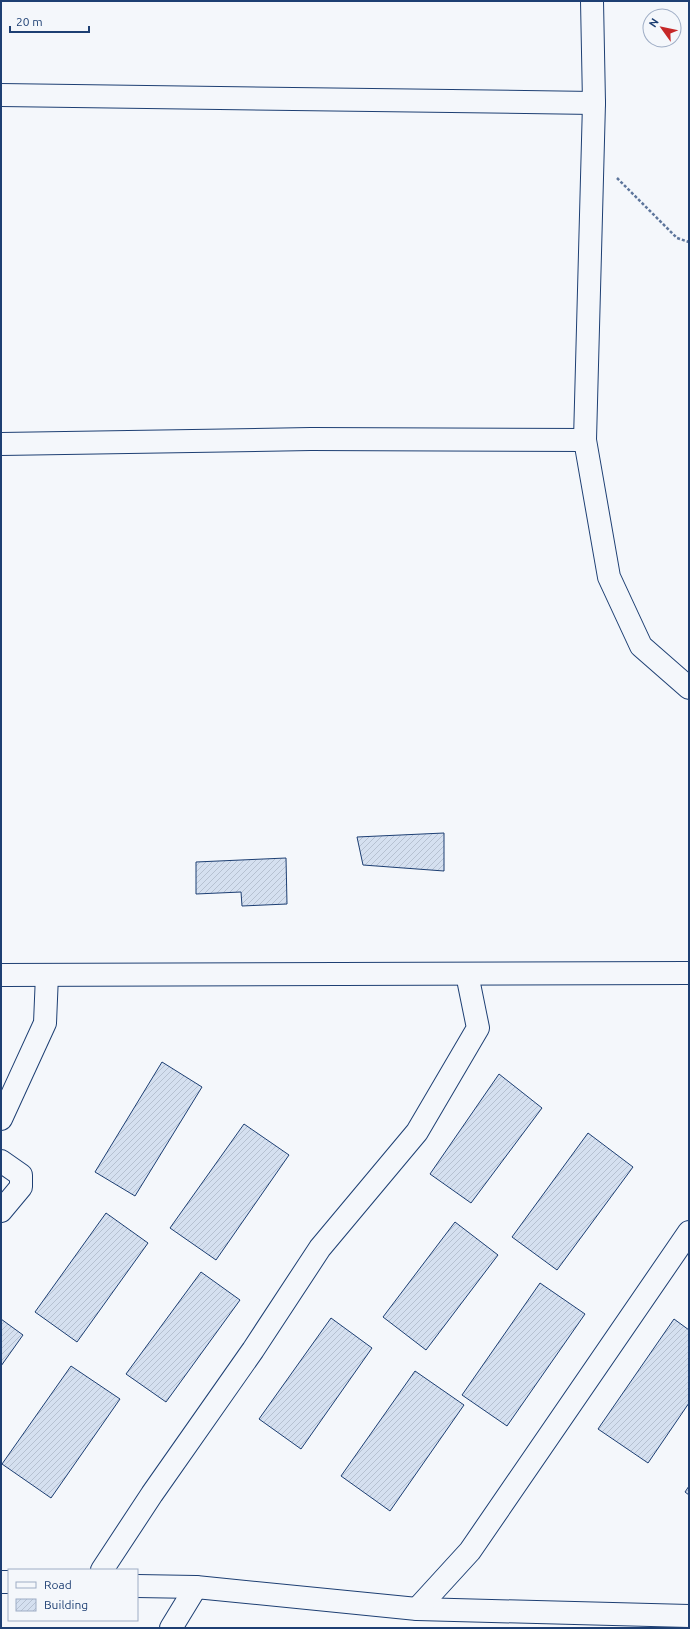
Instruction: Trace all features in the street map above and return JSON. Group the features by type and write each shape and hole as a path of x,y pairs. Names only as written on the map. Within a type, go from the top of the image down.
{"street":[{"path":"592,1 594,103 585,440 609,577 641,646 689,688"},
{"path":"1,96 594,103"},
{"path":"1,444 311,439 585,440"},
{"path":"1,975 689,973"},
{"path":"103,1569 152,1494 253,1350 320,1248 417,1132 478,1028 467,974"},
{"path":"1,1119 45,1023 47,975"},
{"path":"1,1161 21,1175 21,1186 1,1211"},
{"path":"417,1609 470,1551 689,1232"},
{"path":"138,1586 196,1587 514,1620 689,1616"},
{"path":"171,1628 196,1587"}],"path":[{"path":"593,153 677,238 689,242"}],"building":[{"path":"444,833 444,871 363,865 357,837"},
{"path":"286,858 287,904 242,906 241,892 196,894 196,862"},
{"path":"162,1062 202,1087 135,1196 95,1172"},
{"path":"499,1074 542,1108 471,1203 430,1174"},
{"path":"244,1124 289,1155 216,1260 170,1228"},
{"path":"588,1133 633,1167 557,1270 512,1237"},
{"path":"106,1213 148,1243 77,1342 35,1312"},
{"path":"455,1222 498,1255 426,1350 383,1317"},
{"path":"201,1272 240,1300 166,1402 126,1374"},
{"path":"540,1283 585,1314 507,1426 462,1395"},
{"path":"331,1318 372,1348 301,1449 259,1419"},
{"path":"1,1319 23,1335 1,1366"},
{"path":"674,1319 689,1330 689,1403 648,1463 598,1429"},
{"path":"71,1366 120,1399 51,1498 2,1464"},
{"path":"415,1371 464,1405 390,1511 341,1476"},
{"path":"689,1486 689,1495 685,1492"}]}
